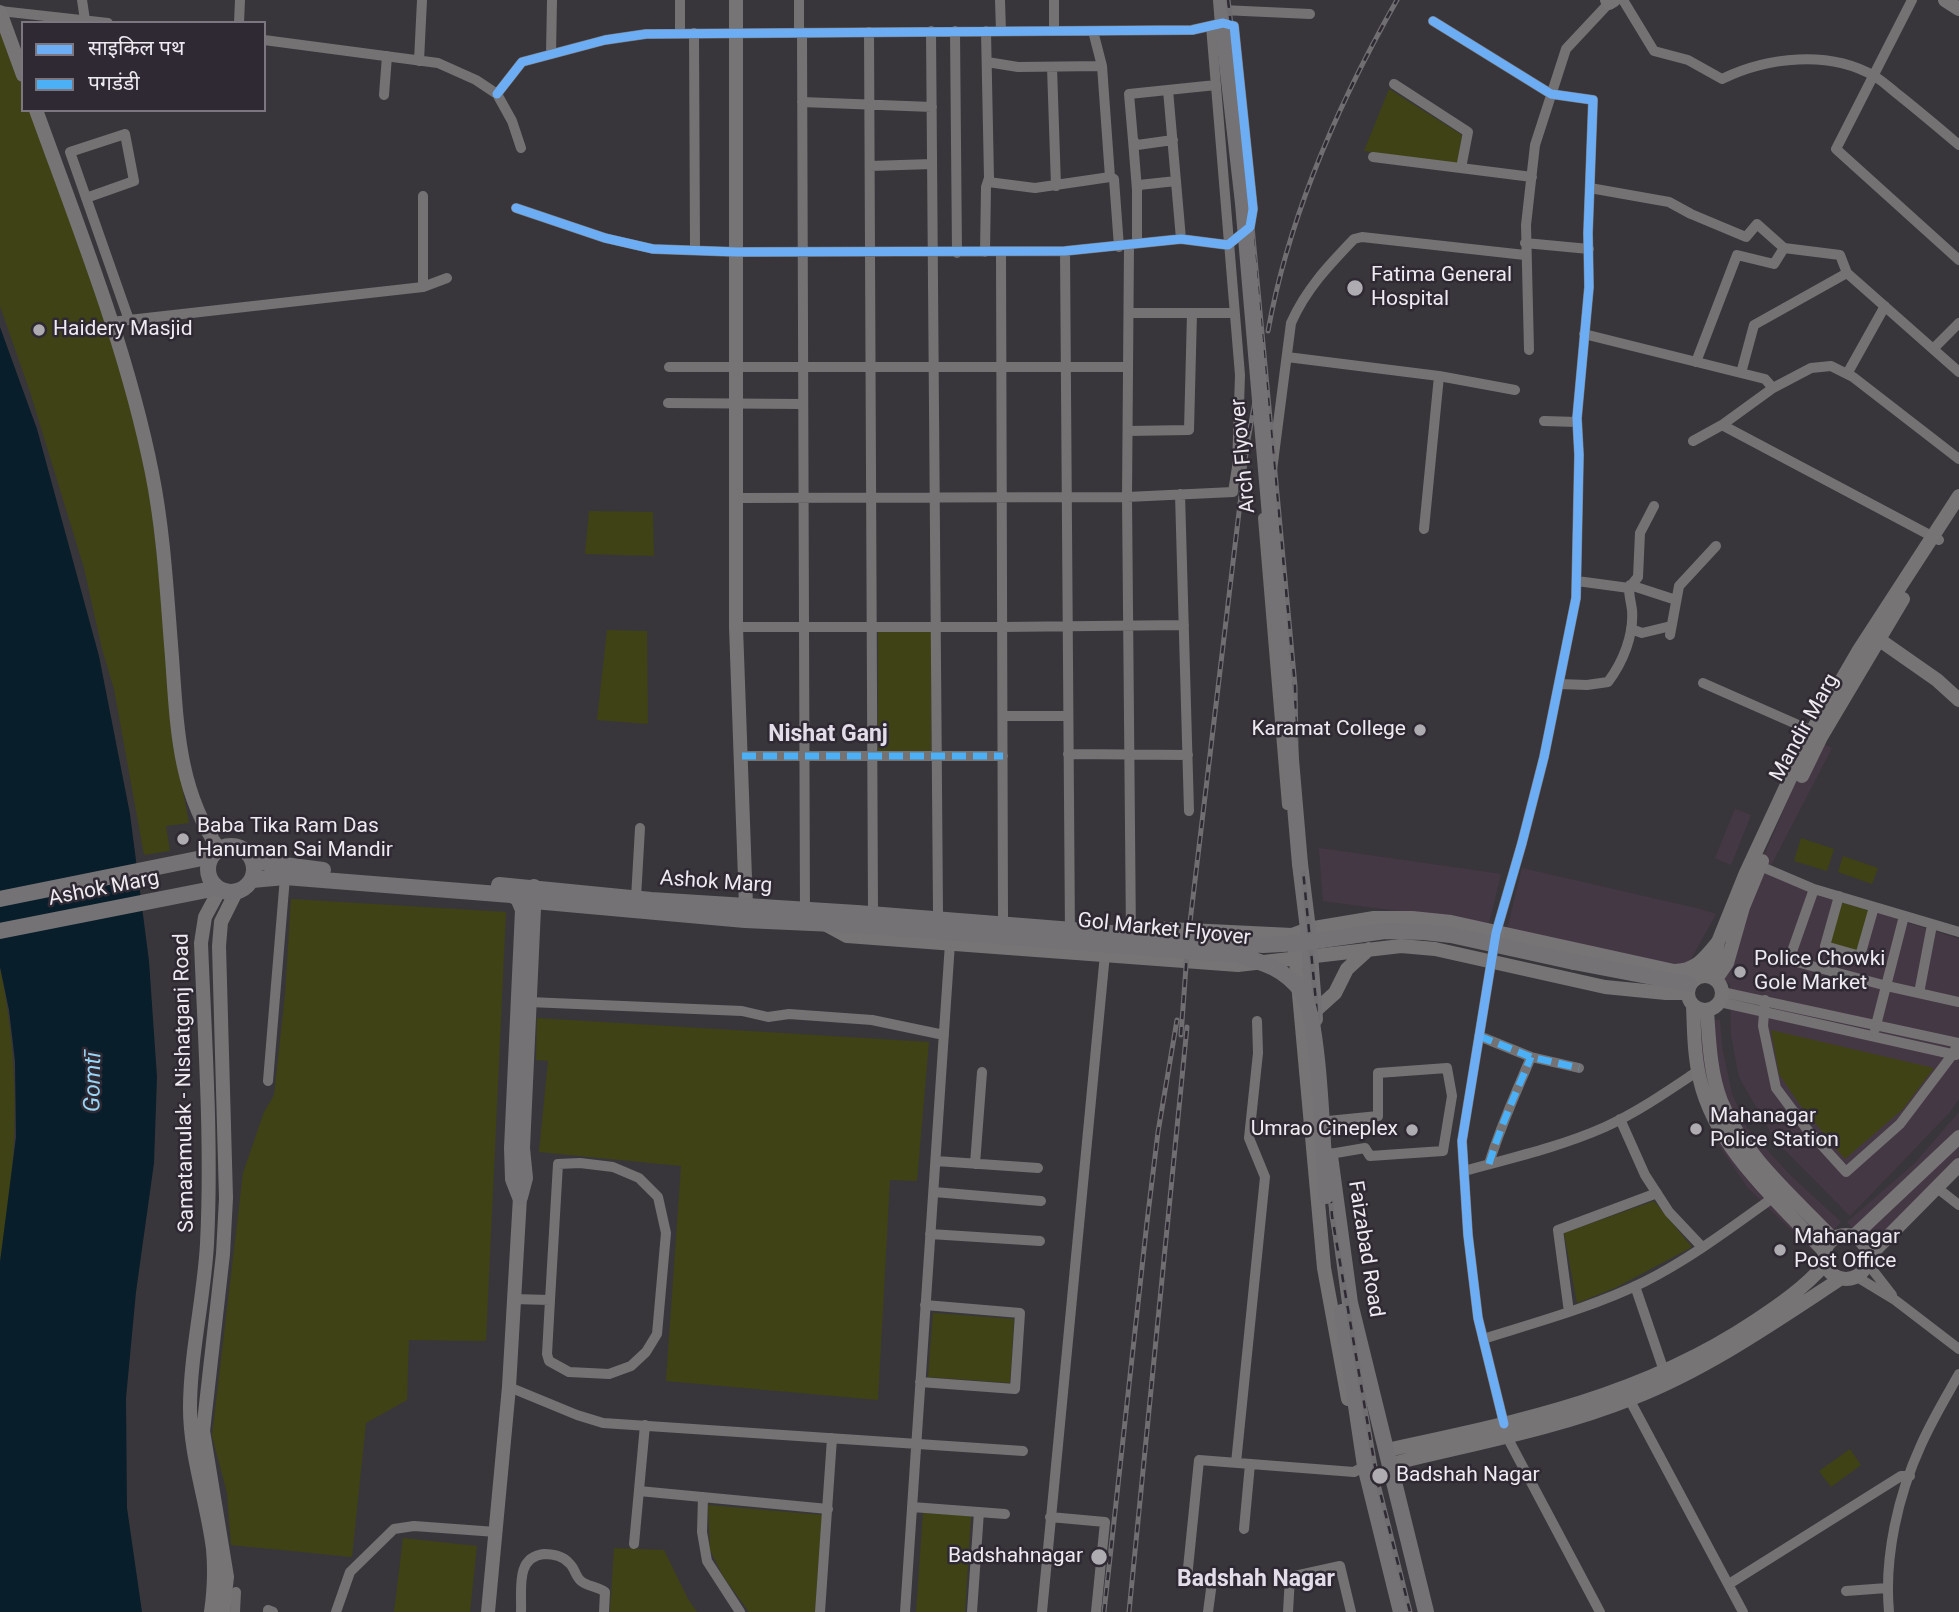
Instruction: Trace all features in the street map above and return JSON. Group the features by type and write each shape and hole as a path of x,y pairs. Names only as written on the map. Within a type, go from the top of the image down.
{"main road":[{"name":"Arch Flyover","path":"1220,19 1243,203 1301,886"},
{"path":"229,846 239,847 247,852 253,861 254,871 245,888 218,890 208,875 209,862 216,852 229,846"},
{"name":"Ashok Marg","path":"0,899 192,860 216,852"},
{"name":"Ashok Marg","path":"253,861 717,917 825,918"},
{"path":"251,880 285,877 511,895 521,902 523,910 512,1148 513,1179 520,1197"},
{"name":"Faizabad Road","path":"1301,886 1300,932 1315,1011 1330,1154 1350,1303 1426,1612"},
{"name":"Ashok Marg","path":"0,931 218,890"},
{"name":"Ashok Marg","path":"534,894 746,906 805,911 825,918"},
{"path":"520,1197 524,1178 522,1148 534,894"},
{"name":"Gol Market Flyover","path":"862,915 1238,955 1273,965 1287,975 1304,995 1315,1041 1326,1196 1358,1424"},
{"name":"Gol Market Flyover","path":"825,918 862,915 1263,944 1301,943 1385,931 1424,932 1451,935 1640,974 1701,991"},
{"name":"Faizabad Road","path":"1358,1424 1365,1466 1401,1612"}],"street":[{"path":"21,69 0,11 87,21 82,0"},
{"path":"239,21 240,0"},
{"path":"419,61 422,0"},
{"path":"551,54 552,0"},
{"path":"680,0 680,33"},
{"path":"736,0 736,627 746,906"},
{"path":"799,0 802,102 805,911"},
{"path":"1000,0 1001,31"},
{"path":"1054,0 1054,31"},
{"path":"1912,0 1836,149 1959,260"},
{"path":"1945,0 1959,9"},
{"path":"1529,350 1525,249 1535,145 1566,49 1613,1 1654,51 1688,60 1722,79 1740,70 1777,61 1844,63 1875,76 1959,145"},
{"path":"497,94 522,62 606,40 646,34 1192,30 1220,19 1310,14"},
{"path":"737,498 1127,497 1233,492 1237,467 1240,375 1216,85 1220,19"},
{"path":"516,208 605,238 653,249 933,253 1065,251 1181,239 1228,245 1250,227 1253,209 1234,26 1220,19"},
{"path":"1433,20 1552,94 1593,100 1589,287 1577,422 1577,581 1559,684 1532,806 1496,933 1462,1141 1468,1235 1478,1318 1505,1430 1600,1612"},
{"path":"931,31 938,912"},
{"path":"954,31 957,253"},
{"path":"985,252 988,183 986,31"},
{"path":"1093,31 1102,66 1110,177"},
{"path":"862,915 872,756 869,32"},
{"path":"694,33 695,250"},
{"path":"266,40 438,63 476,79 497,94 512,121 521,148"},
{"path":"384,95 387,57"},
{"path":"987,62 1018,68 1102,66"},
{"path":"1052,67 1056,187"},
{"path":"1394,84 1468,132 1461,168"},
{"path":"1130,956 1128,245 1137,190 1129,94 1216,85"},
{"path":"1168,90 1181,239"},
{"path":"802,102 932,107"},
{"path":"37,112 125,363 152,474 164,567 178,735 187,785 216,852"},
{"path":"86,198 134,181 125,134 70,152 86,198 129,320"},
{"path":"1133,140 1137,145 1173,140"},
{"path":"1373,157 1532,177"},
{"path":"870,166 932,164"},
{"path":"988,183 1035,188 1110,177 1115,179 1128,245"},
{"path":"1137,190 1139,186 1176,181"},
{"path":"1590,188 1669,202 1746,237 1757,224 1784,248 1840,255 1847,273 1959,372"},
{"path":"423,196 423,287"},
{"path":"1301,886 1307,866 1272,474 1291,323 1299,304 1317,278 1354,239 1362,237 1525,249 1588,249"},
{"path":"1696,362 1737,256 1774,264 1784,248"},
{"path":"1065,251 1069,952"},
{"path":"1001,252 1003,917"},
{"path":"1741,373 1754,326 1847,273"},
{"path":"111,322 423,287 446,278"},
{"path":"1847,374 1885,306"},
{"path":"1129,313 1234,313"},
{"path":"1128,430 1189,430 1192,313"},
{"path":"1933,349 1959,323"},
{"path":"1584,334 1765,379 1773,388"},
{"path":"1287,357 1439,376 1515,390"},
{"path":"1693,441 1722,425 1773,388 1811,368 1831,366 1847,374 1959,459"},
{"path":"669,367 1128,367"},
{"path":"1424,529 1439,376"},
{"path":"668,403 802,404"},
{"path":"1544,421 1577,422"},
{"path":"1722,425 1935,539"},
{"path":"1180,494 1189,811"},
{"path":"1827,1251 1774,1197 1729,1144 1710,1108 1699,1071 1701,991 1745,876 1812,731 1874,637 1959,496"},
{"path":"1559,684 1587,685 1608,682 1619,668 1631,629 1629,587 1638,577 1640,533 1654,506"},
{"path":"1935,539 1959,509"},
{"path":"1631,629 1642,633 1671,630 1679,586 1716,546"},
{"path":"1577,581 1629,587 1676,600"},
{"path":"736,627 1184,625"},
{"path":"1874,637 1937,680 1959,700"},
{"name":"Mandir Marg","path":"1701,991 1727,963 1743,907 1760,866 1821,737 1874,637"},
{"path":"1703,683 1812,731"},
{"path":"1003,716 1068,716"},
{"path":"1068,754 1188,755"},
{"path":"742,756 1003,757"},
{"path":"636,898 640,828"},
{"path":"1760,866 1814,889 1959,932"},
{"path":"268,1081 285,877"},
{"path":"1814,889 1789,960 1959,1002"},
{"name":"Samatamulak - Nishatganj Road","path":"218,890 221,922 219,946 226,1198 223,1254 203,1431 227,1577 223,1612"},
{"name":"Samatamulak - Nishatganj Road","path":"211,1612 215,1576 213,1548 190,1427 190,1403 202,1307 209,1199 210,1118 201,943 205,917 218,890"},
{"path":"1839,896 1825,946 1860,956 1874,907"},
{"name":"Ashok Marg","path":"1701,991 1666,993 1605,987 1435,949 1401,946 1238,965 846,936 825,918 841,904 862,915 938,912 1131,928 1211,932 1300,932 1374,918 1412,918 1451,922 1674,971 1691,969 1701,962 1718,942"},
{"path":"1873,1037 1904,916"},
{"path":"1919,993 1932,925"},
{"path":"1172,961 1175,930"},
{"path":"1211,932 1211,962"},
{"path":"905,1612 950,943"},
{"path":"1315,1011 1335,993 1347,969 1369,949"},
{"path":"1042,1612 1105,954"},
{"name":"Faizabad Road","path":"1303,957 1324,1268 1349,1406 1358,1424"},
{"path":"1701,991 1765,1000 1875,1025 1957,1049"},
{"path":"1701,991 1763,1013 1873,1037 1957,1049"},
{"path":"1701,991 1720,1099 1738,1135 1778,1182 1827,1251 1830,1273 1840,1279"},
{"path":"1765,1000 1763,1026 1776,1088 1806,1128 1846,1172 1900,1124 1957,1049"},
{"path":"529,1002 743,1011 768,1017 789,1014 872,1020 944,1035"},
{"path":"1236,1463 1265,1177 1249,1138 1258,1053 1257,1021"},
{"path":"1479,1036 1531,1057 1579,1068"},
{"path":"1489,1164 1500,1127 1507,1118 1531,1057"},
{"path":"1328,1121 1378,1116 1378,1073 1447,1068 1451,1096 1443,1152 1370,1156 1365,1148 1330,1154"},
{"path":"1464,1171 1539,1151 1620,1119 1699,1071"},
{"path":"975,1164 982,1072"},
{"path":"1620,1119 1645,1175 1669,1212 1702,1247"},
{"path":"1854,1236 1959,1137"},
{"path":"1445,1140 1462,1141"},
{"path":"936,1161 1038,1168"},
{"path":"580,1163 613,1167 639,1178 658,1197 666,1233 657,1334 646,1352 631,1366 609,1374 569,1372 549,1361 547,1354 550,1300 558,1164 580,1163"},
{"path":"1857,1277 1868,1260 1959,1165"},
{"path":"1936,1187 1959,1205"},
{"path":"934,1192 1041,1201"},
{"path":"1569,1312 1558,1230 1657,1193"},
{"path":"488,1612 509,1387 520,1197"},
{"path":"1483,1339 1569,1312 1635,1286 1702,1247 1774,1197"},
{"path":"930,1234 1040,1241"},
{"path":"1627,1394 1755,1321 1808,1284 1827,1251 1843,1235 1854,1236 1867,1247 1868,1260 1895,1300"},
{"path":"1389,1457 1505,1430 1548,1425 1627,1394 1715,1359 1840,1279 1857,1277 1895,1300 1959,1349"},
{"path":"1635,1286 1664,1371"},
{"path":"513,1298 550,1300"},
{"path":"920,1382 1015,1389 1020,1312 925,1306"},
{"path":"1889,1612 1886,1588 1890,1548 1910,1476 1920,1446 1959,1374"},
{"path":"509,1387 604,1423 1023,1451"},
{"path":"1627,1394 1743,1612"},
{"path":"634,1544 645,1425"},
{"path":"820,1612 832,1438"},
{"path":"1208,1612 1212,1582 1187,1578 1199,1460 1354,1472 1365,1466"},
{"path":"1244,1529 1250,1464"},
{"path":"1728,1584 1901,1476 1910,1476"},
{"path":"639,1491 828,1509"},
{"path":"703,1497 702,1532 707,1561 740,1612"},
{"path":"912,1507 1005,1514"},
{"path":"972,1612 979,1512"},
{"path":"1050,1517 1105,1522 1096,1612"},
{"path":"336,1612 351,1572 394,1529 414,1526 496,1532"},
{"path":"521,1612 522,1568 533,1556 548,1554 569,1562 577,1578 605,1592 604,1612"},
{"path":"1288,1612 1290,1577 1340,1566 1351,1612"},
{"path":"1846,1591 1886,1588"},
{"path":"235,1612 236,1592"}],"shaded area":[{"path":"1814,739 1832,748 1767,873 1871,911 1959,939 1959,1099 1950,1112 1850,1216 1775,1140 1739,1077 1731,1035 1730,984 1714,973"},
{"path":"1735,809 1751,815 1731,865 1715,858"},
{"path":"1319,848 1501,874 1489,923 1323,901"},
{"path":"1522,868 1716,914 1686,968 1507,930"},
{"path":"1720,1020 1722,1047 1732,1094 1747,1128 1789,1174 1841,1222 1813,1251 1748,1188 1720,1147 1696,1094 1687,1022"},
{"path":"1959,1112 1959,1168 1876,1253 1847,1222 1915,1163"}],"green space":[{"path":"0,22 21,79 21,112 33,112 110,325 149,478 179,770 189,823 166,826 170,851 144,855 114,689 84,568 30,392 0,306"},
{"path":"1389,89 1462,135 1457,165 1364,151"},
{"path":"589,511 653,512 654,556 585,554"},
{"path":"607,630 647,631 648,724 597,720"},
{"path":"878,630 931,630 931,752 878,752"},
{"path":"1801,838 1834,849 1827,871 1794,861"},
{"path":"1843,856 1878,868 1872,884 1838,872"},
{"path":"291,899 506,912 486,1341 409,1340 407,1400 366,1423 352,1557 231,1545 227,1493 212,1436 243,1173 264,1112 274,1095 285,995"},
{"path":"1839,902 1871,911 1859,953 1827,944"},
{"path":"0,967 11,1042 15,1114 11,1187 0,1262"},
{"path":"537,1018 929,1042 917,1181 890,1180 878,1400 666,1381 681,1166 539,1152 548,1061 536,1060"},
{"path":"1771,1030 1934,1068 1903,1109 1845,1159 1800,1105 1779,1074"},
{"path":"1654,1201 1692,1247 1615,1288 1577,1303 1564,1233"},
{"path":"933,1313 1014,1319 1010,1383 928,1377"},
{"path":"1850,1449 1861,1465 1831,1487 1819,1471"},
{"path":"708,1505 822,1515 815,1612 749,1612 723,1576 710,1550"},
{"path":"923,1513 971,1516 965,1612 916,1612"},
{"path":"403,1538 477,1546 470,1612 394,1612"},
{"path":"614,1548 664,1550 697,1612 610,1612"}],"water":[{"name":"Gomtī","path":"0,327 37,429 99,656 130,814 149,961 157,1077 154,1163 136,1292 126,1398 127,1508 142,1612 0,1612 0,1262 16,1137 15,1061 9,1010 0,967"}],"railway":[{"path":"1228,0 1240,98 1295,686 1297,809 1316,1002 1332,1216 1378,1484 1410,1612"},
{"path":"1268,331 1289,245 1319,160 1355,78 1397,0"},
{"path":"1181,1035 1188,939 1247,445 1261,369"},
{"path":"1104,1612 1158,1132 1177,1020"},
{"path":"1129,1612 1187,1027"}],"marked path":[{"path":"742,756 1003,756"},
{"path":"1479,1036 1531,1057 1579,1068"},
{"path":"1489,1164 1531,1057"}],"cycle path":[{"path":"1433,21 1551,94 1593,100 1588,233 1589,287 1577,418 1579,455 1576,598 1544,757 1496,933 1462,1141 1468,1235 1478,1318 1504,1424"},
{"path":"497,94 522,62 605,40 646,34 1192,30 1223,23 1234,26 1253,209 1250,227 1228,245 1181,239 1065,251 737,252 653,249 605,238 516,208"}],"place":[{"name":"Fatima General Hospital","path":"1355,288"},
{"name":"Haidery Masjid","path":"39,330"},
{"name":"Karamat College","path":"1420,730"},
{"name":"Baba Tika Ram Das Hanuman Sai Mandir","path":"183,839"},
{"name":"Police Chowki Gole Market","path":"1740,972"},
{"name":"Mahanagar Police Station","path":"1696,1129"},
{"name":"Umrao Cineplex","path":"1412,1130"},
{"name":"Mahanagar Post Office","path":"1780,1250"},
{"name":"Badshah Nagar","path":"1380,1476"},
{"name":"Badshahnagar","path":"1099,1557"}],"district":[{"name":"Nishat Ganj","path":"828,735"},
{"name":"Badshah Nagar","path":"1256,1580"}]}
